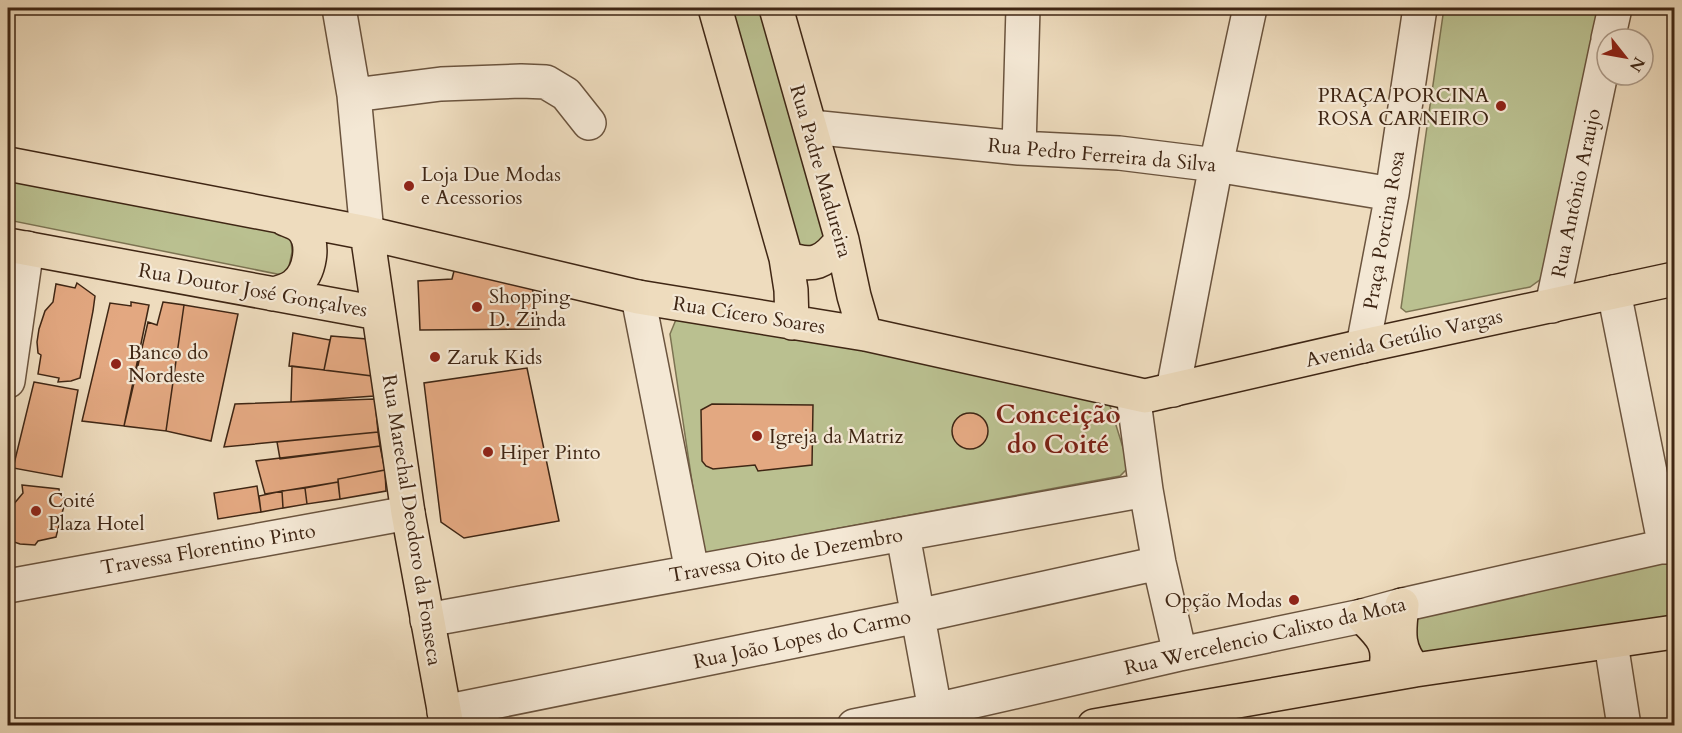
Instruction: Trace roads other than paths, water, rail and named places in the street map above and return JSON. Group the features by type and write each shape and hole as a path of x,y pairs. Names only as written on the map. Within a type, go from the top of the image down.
{"main road":[{"path":"715,8 786,258 791,290 792,323"},
{"name":"Rua Padre Madureira","path":"776,8 842,240 865,334"},
{"path":"8,164 367,233"},
{"path":"273,294 296,284 307,270 308,238 302,227 285,219"},
{"name":"Rua Cícero Soares","path":"367,233 639,297 865,334 1133,394"},
{"name":"Rua Doutor José Gonçalves","path":"17,247 378,313 367,233"},
{"path":"786,258 802,264 820,261 842,240"},
{"name":"Avenida Getúlio Vargas","path":"1133,394 1145,396 1674,279"},
{"name":"Rua Marechal Deodoro da Fonseca","path":"378,313 408,513 446,719"},
{"path":"1399,673 1406,661 1401,650 1399,627 1402,605"},
{"path":"1362,616 1381,635 1388,647 1389,659 1399,673"},
{"path":"1094,726 1191,717 1399,673 1674,632"}],"street":[{"path":"339,8 354,95 367,233"},
{"path":"1019,148 1023,8"},
{"path":"1173,390 1216,165 1250,8"},
{"name":"Praça Porcina Rosa","path":"1363,346 1392,194 1420,8"},
{"path":"1611,27 1615,8"},
{"path":"354,95 441,84 546,82 566,94 589,123"},
{"name":"Rua Antônio Araujo","path":"1552,306 1598,87"},
{"name":"Rua Pedro Ferreira da Silva","path":"811,127 1019,148 1119,153 1216,165 1392,194"},
{"path":"8,381 17,247"},
{"path":"1614,292 1670,546"},
{"path":"639,297 692,571"},
{"path":"1133,394 1159,563 1180,654"},
{"name":"Travessa Oito de Dezembro","path":"427,620 1146,490"},
{"name":"Travessa Florentino Pinto","path":"8,586 408,513"},
{"path":"903,535 935,710"},
{"name":"Rua Wercelencio Calixto da Mota","path":"854,726 1362,616 1402,605 1670,546"},
{"name":"Rua João Lopes do Carmo","path":"446,719 1159,563"},
{"path":"1611,643 1624,726"}],"place":[{"name":"PRAÇA PORCINA ROSA CARNEIRO","path":"1501,106"},
{"name":"Loja Due Modas e Acessorios","path":"409,186"},
{"name":"Shopping D. Zinda","path":"477,307"},
{"name":"Zaruk Kids","path":"435,357"},
{"name":"Banco do Nordeste","path":"116,364"},
{"name":"Igreja da Matriz","path":"757,436"},
{"name":"Hiper Pinto","path":"488,452"},
{"name":"Coité Plaza Hotel","path":"36,511"},
{"name":"Opção Modas","path":"1294,600"}],"district":[{"name":"Conceição do Coité","path":"1058,429"}]}
